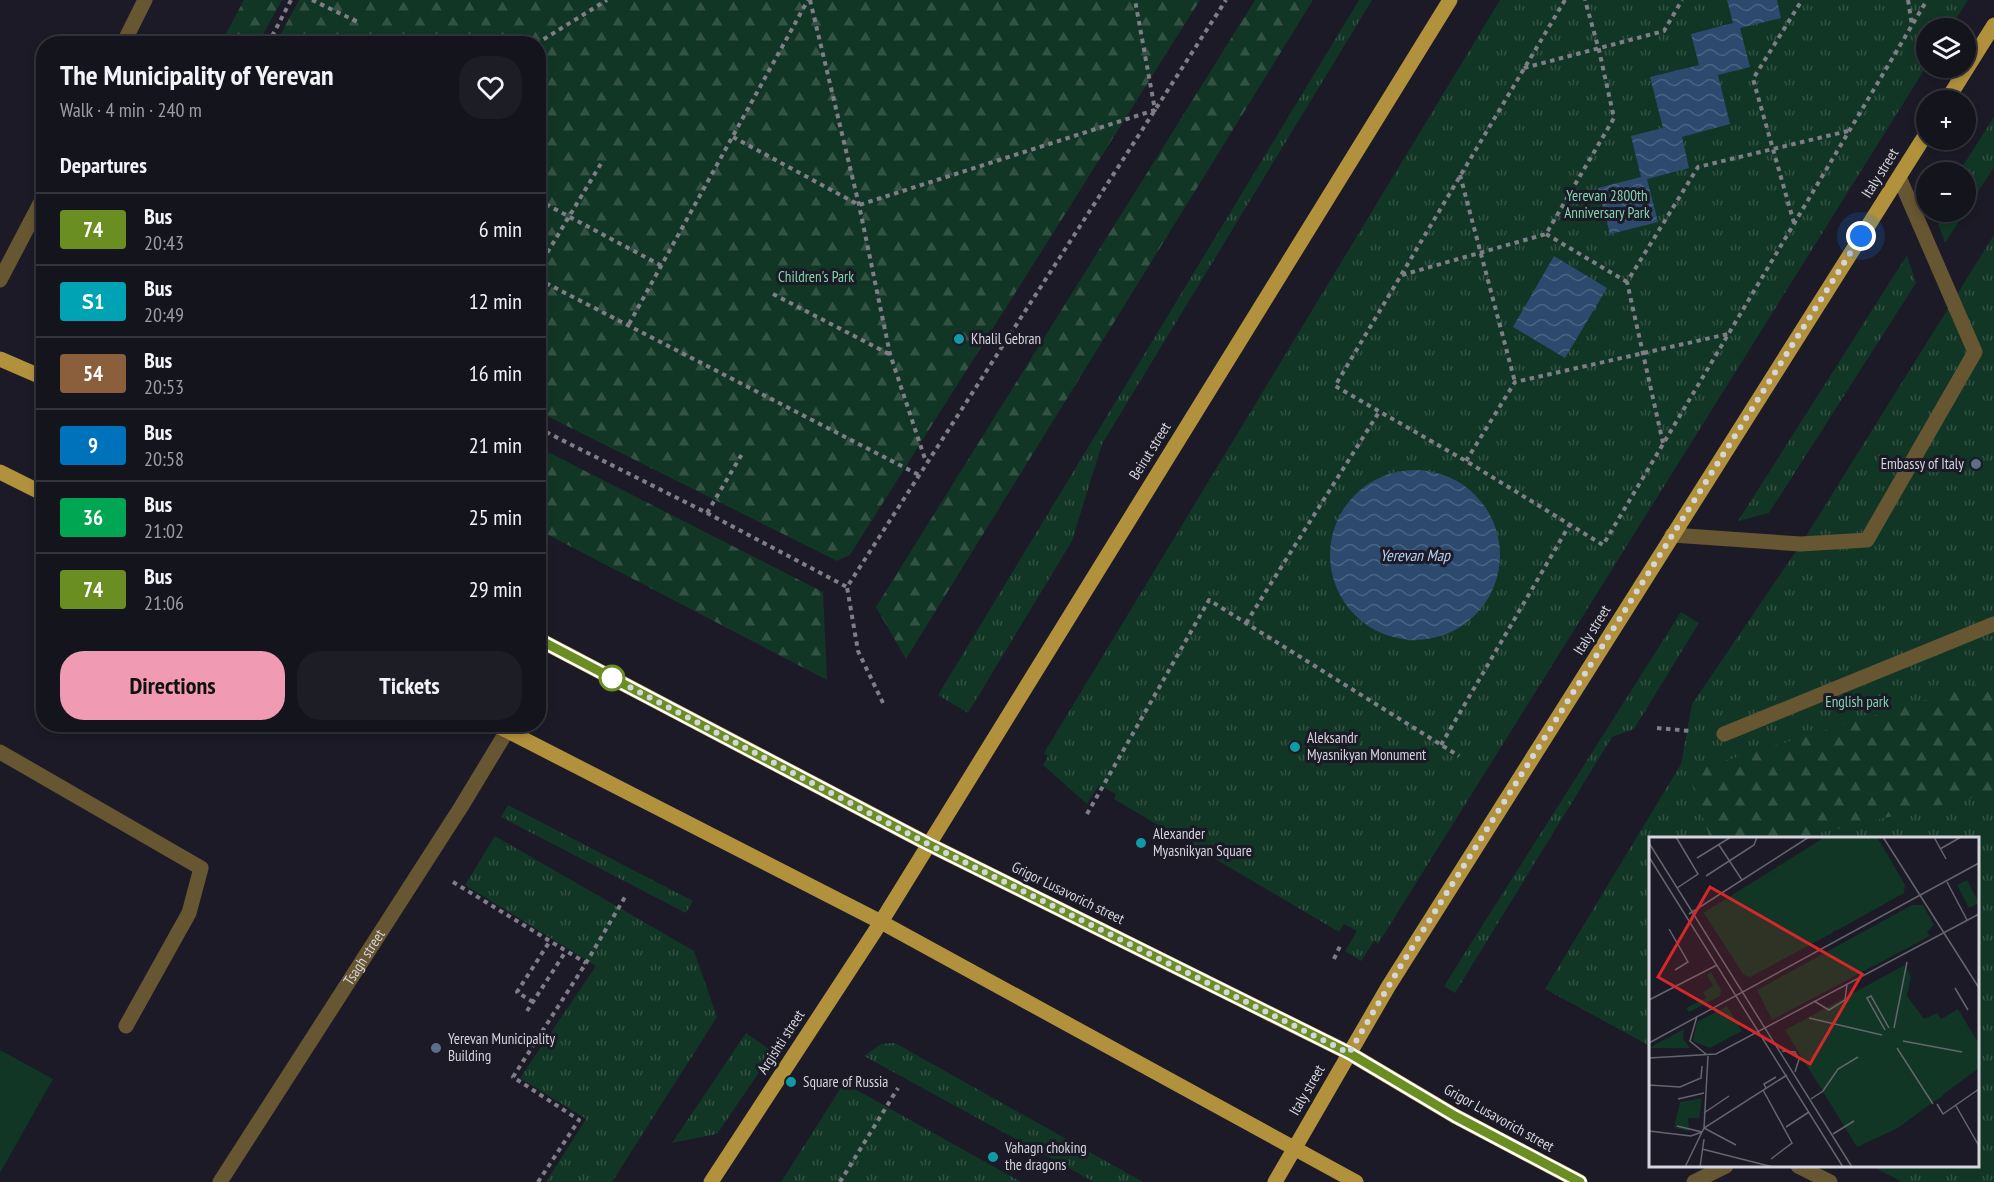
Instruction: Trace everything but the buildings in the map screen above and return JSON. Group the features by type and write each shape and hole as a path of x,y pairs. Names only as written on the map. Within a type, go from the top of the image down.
{"main road":[{"name":"Beirut street","path":"881,922 1450,0"},
{"path":"1953,90 1994,25"},
{"name":"Italy street","path":"1294,1149 1388,987 1916,150"},
{"path":"0,359 36,375"},
{"path":"0,472 36,490"},
{"name":"Grigor Lusavorich street","path":"546,643 928,844 1349,1053 1455,1116 1580,1182"},
{"path":"509,732 881,922 1356,1182"},
{"name":"Argishti street","path":"711,1182 881,922"},
{"path":"1275,1182 1294,1149"}],"street":[{"path":"127,36 145,0"},
{"path":"1672,535 1801,544 1867,540 1975,352 1899,177"},
{"path":"0,280 36,211"},
{"path":"1724,734 1994,624"},
{"name":"Tsagh street","path":"220,1182 449,825 499,732"},
{"path":"0,752 201,868 189,913 126,1026"},
{"path":"1694,1182 1724,1167"},
{"path":"1800,1167 1830,1182"}],"path":[{"path":"272,36 291,0"},
{"path":"312,0 358,22"},
{"path":"546,38 607,0"},
{"path":"629,324 809,0"},
{"path":"809,0 858,205 890,354 926,463"},
{"path":"1135,0 1155,110"},
{"path":"883,703 858,651 847,587 1226,0"},
{"path":"1565,0 1335,386 1466,460 1603,544 1927,0"},
{"path":"1401,275 1546,234 1614,118 1585,0"},
{"path":"1524,68 1664,32 1682,0"},
{"path":"1794,224 1753,79 1802,0"},
{"path":"1908,0 1912,25"},
{"path":"733,136 858,205 1155,110"},
{"path":"1664,443 1626,282 1698,168 1849,131"},
{"path":"546,255 603,162"},
{"path":"1460,175 1515,382"},
{"path":"546,204 662,266"},
{"path":"1546,234 1626,282"},
{"path":"546,283 919,475"},
{"path":"773,294 890,354"},
{"path":"1466,460 1515,382 1729,334"},
{"path":"1246,623 1379,411"},
{"path":"546,432 847,587"},
{"path":"707,513 741,454"},
{"path":"1441,745 1570,524"},
{"path":"1087,814 1209,600 1459,756"},
{"path":"452,882 586,963"},
{"path":"538,1182 579,1120 513,1077 625,897"},
{"path":"533,1002 517,992 550,941"},
{"path":"1334,959 1341,944"},
{"path":"526,1011 566,951"},
{"path":"840,1182 898,1088"}],"green space":[{"path":"244,0 282,0 262,36 225,36"},
{"name":"Children's Park","path":"299,0 1200,0 850,555 837,561 546,416 546,36 280,36"},
{"path":"1255,0 1313,0 906,659 876,607"},
{"path":"1359,0 1372,0 1102,444 1072,541 968,713 938,695"},
{"name":"Yerevan 2800th Anniversary Park","path":"1500,0 1968,0 1956,18 1916,18 1916,78 1919,78 1378,944 1374,941 1361,961 1345,951 1357,931 1344,924 1339,932 1114,799 1116,794 1099,785 1087,804 1043,765 1048,756 1044,753"},
{"path":"1994,117 1994,167 1976,195 1976,162 1965,162 1973,150 1976,150 1976,145"},
{"path":"1938,222 1959,222 1945,243"},
{"name":"English park","path":"1994,235 1994,1182 1902,1182 1874,1167 1979,1167 1979,837 1649,837 1649,1045 1545,989 1681,764 1692,704 1801,544"},
{"path":"1907,255 1916,283 1769,513 1738,521"},
{"path":"546,451 823,592 827,680 546,534"},
{"path":"1681,612 1699,623 1634,729 1612,737 1455,993 1444,986"},
{"path":"1994,679 1994,806 1985,795 1801,837 1710,837 1688,772"},
{"path":"508,805 693,901 686,913 501,817"},
{"path":"495,836 694,951 717,1017 612,1182 546,1182 586,1119 520,1078 596,966 465,885"},
{"path":"746,1033 773,1052 717,1134 672,1143"},
{"path":"895,1043 1143,1182 1094,1182 864,1056 881,1044"},
{"path":"0,1050 53,1079 0,1173"},
{"path":"844,1083 1021,1182 781,1182"}],"water":[{"path":"1727,0 1777,0 1781,18 1740,28 1750,67 1718,75 1730,124 1682,137 1689,168 1647,179 1658,222 1610,234 1598,188 1641,177 1631,136 1663,128 1650,77 1699,65 1691,34 1733,23"},
{"path":"1554,256 1607,288 1565,358 1513,327"},
{"name":"Yerevan Map","path":"1415,470 1432,471 1448,476 1475,495 1494,522 1499,538 1499,572 1494,588 1475,615 1448,634 1432,639 1415,640 1398,639 1382,634 1355,615 1336,588 1331,572 1330,555 1331,538 1336,522 1355,495 1382,476 1398,471"}],"bus line":[{"name":"74","path":"546,643 928,844 1349,1053 1455,1116 1580,1182"}],"place":[{"name":"Khalil Gebran","path":"959,339"},
{"name":"Embassy of Italy","path":"1976,464"},
{"name":"Aleksandr Myasnikyan Monument","path":"1295,747"},
{"name":"Alexander Myasnikyan Square","path":"1141,843"},
{"name":"Yerevan Municipality Building","path":"436,1048"},
{"name":"Square of Russia","path":"791,1082"},
{"name":"Vahagn choking the dragons","path":"993,1157"}],"route":[{"path":"612,678 607,675 928,844 1349,1053 1400,967 1861,236"}]}
